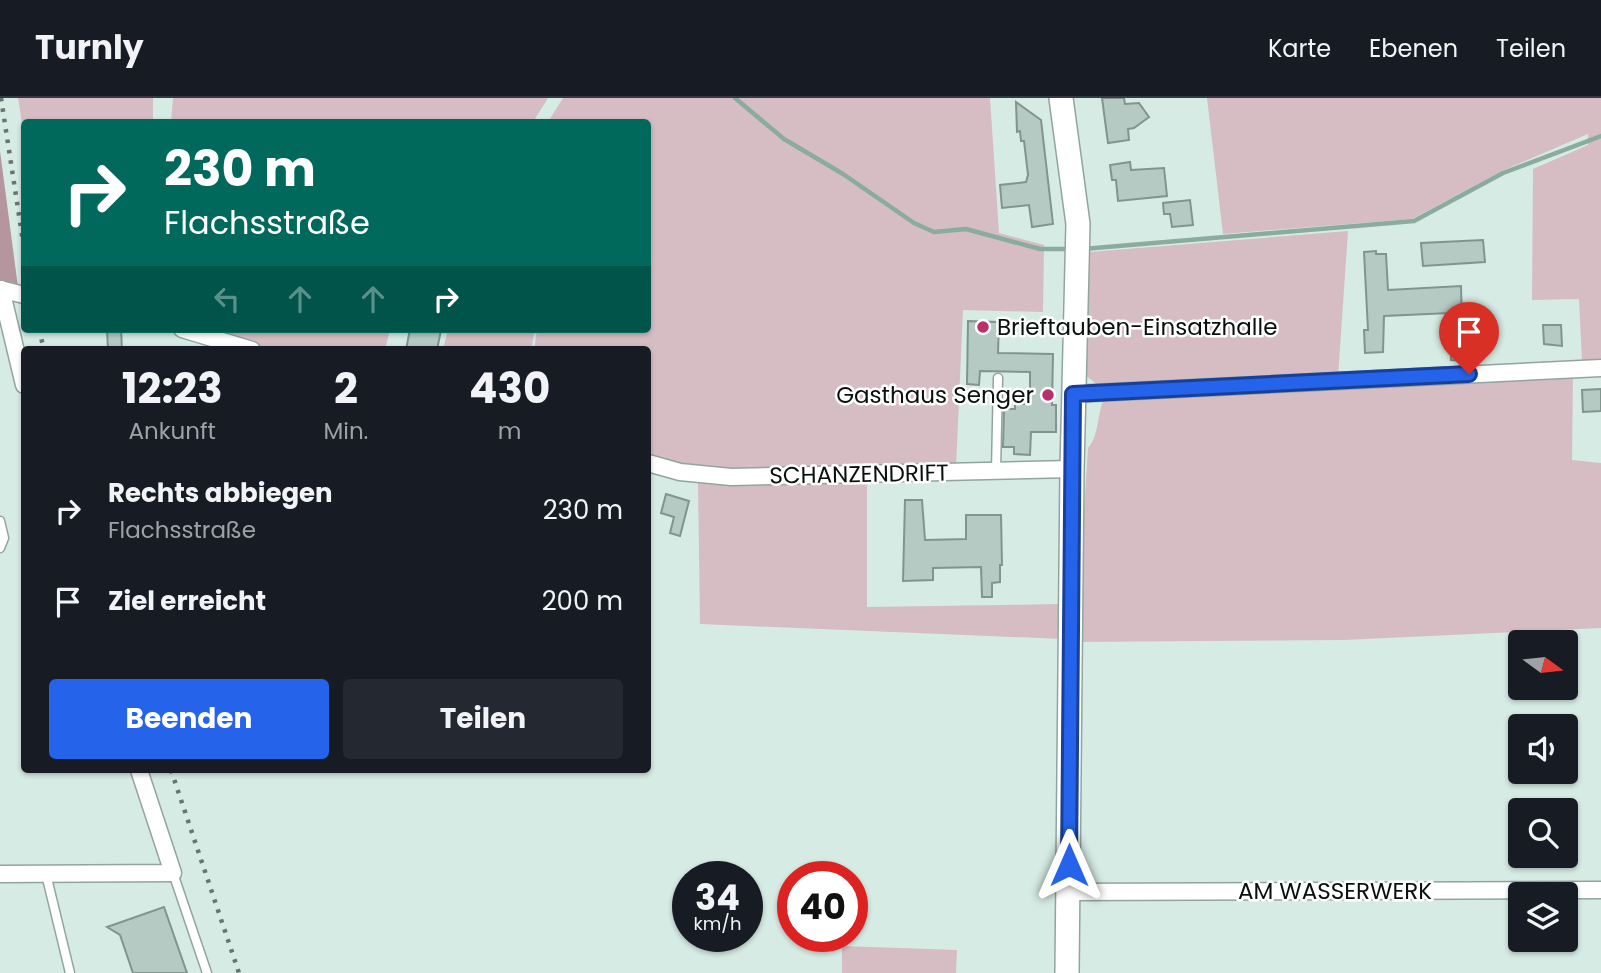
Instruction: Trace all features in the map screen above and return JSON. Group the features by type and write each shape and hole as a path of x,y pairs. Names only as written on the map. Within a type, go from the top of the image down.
{"street":[{"path":"1061,98 1078,223 1073,394 1067,973"},
{"path":"21,294 1,289 21,372"},
{"path":"195,333 239,346"},
{"path":"1073,394 1601,368"},
{"name":"SCHANZENDRIFT","path":"651,464 687,473 732,477 1072,469"},
{"path":"0,874 173,873 140,773"},
{"name":"AM WASSERWERK","path":"1068,892 1601,890"}],"lane":[{"path":"996,471 998,378"},
{"path":"0,521 4,538 0,548"},
{"path":"173,873 207,973"},
{"path":"46,874 70,973"}],"shaded area":[{"path":"18,98 153,98 153,119 21,119"},
{"path":"173,98 548,98 535,119 171,119"},
{"path":"563,98 990,98 999,233 1044,245 1043,312 963,310 956,468 732,474 651,460 651,346 535,346 536,333 651,333 651,119 550,119"},
{"path":"1207,98 1601,98 1601,361 1582,361 1579,299 1532,300 1533,169 1588,145 1588,134 1502,171 1412,219 1223,234"},
{"path":"0,151 18,287 0,283"},
{"path":"1348,231 1338,377 1102,388 1085,375 1089,252"},
{"path":"206,333 389,333 386,346 250,346"},
{"path":"447,333 534,333 532,346 444,346"},
{"path":"1573,374 1572,460 1601,463 1601,628 1508,630 1508,632 1344,640 1076,642 1088,448 1094,438 1104,399"},
{"path":"867,478 867,607 1063,604 1063,639 700,624 698,481"},
{"path":"868,947 957,950 956,973 842,973 842,952 868,952"}],"building":[{"path":"1102,98 1124,98 1125,104 1139,103 1149,117 1134,128 1128,129 1129,140 1108,143"},
{"path":"1016,102 1041,120 1053,224 1032,227 1029,205 1002,208 1000,185 1026,182 1028,175 1024,141 1021,141 1020,131 1017,132"},
{"path":"1130,162 1131,170 1164,168 1167,196 1118,201 1116,180 1112,180 1110,165"},
{"path":"1190,200 1193,225 1172,227 1170,214 1164,214 1163,203"},
{"path":"1483,240 1485,262 1423,266 1421,243"},
{"path":"1376,251 1376,254 1386,254 1388,290 1461,286 1463,361 1451,360 1450,313 1384,316 1383,352 1365,353 1364,330 1368,330 1364,252"},
{"path":"968,321 999,322 998,353 1053,354 1052,405 1056,405 1056,432 1031,432 1030,455 1014,454 1014,447 1003,447 1004,409 1015,409 1015,404 1025,404 1025,397 1030,397 1030,372 980,371 979,385 967,384"},
{"path":"1543,325 1561,325 1562,346 1544,344"},
{"path":"107,333 121,333 122,346 108,346"},
{"path":"409,333 440,333 438,346 407,346"},
{"path":"1601,389 1601,411 1583,412 1582,390"},
{"path":"666,494 689,501 680,536 670,533 674,517 661,513"},
{"path":"905,500 922,500 925,540 966,539 966,515 1001,515 1002,565 1000,582 992,583 992,597 982,597 981,567 933,568 933,580 903,581"},
{"path":"164,907 187,973 133,973 120,935 107,927"}],"waterway":[{"path":"735,98 784,139 843,174 914,223 934,232 966,229 1040,249 1071,249"},
{"path":"1083,249 1414,221 1503,173 1601,136"}],"railway":[{"path":"1,98 21,228"},
{"path":"40,333 43,346"},
{"path":"172,773 239,973"}],"place":[{"name":"Brieftauben-Einsatzhalle","path":"983,327"},
{"name":"Gasthaus Senger","path":"1048,395"}],"route":[{"path":"1069,865 1073,394 1469,374"}]}
